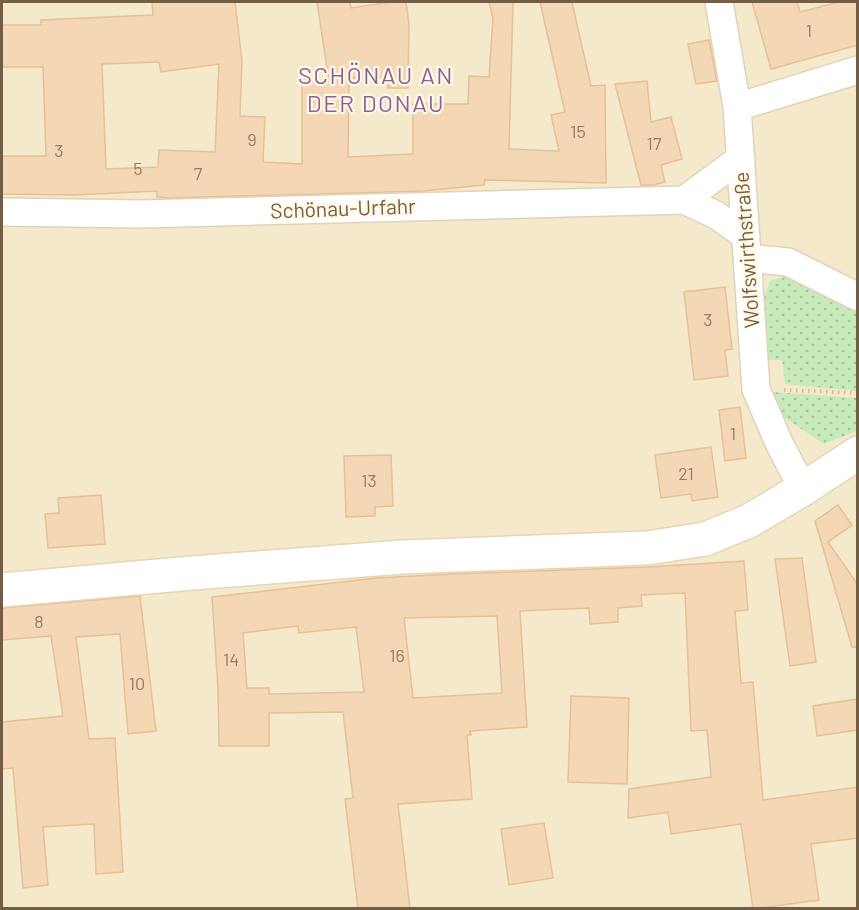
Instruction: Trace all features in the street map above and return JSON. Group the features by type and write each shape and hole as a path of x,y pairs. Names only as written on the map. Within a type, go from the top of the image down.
{"street":[{"name":"Wolfswirthstraße","path":"719,2 737,107 756,389 802,489"},
{"path":"737,107 858,70"},
{"path":"684,200 741,158"},
{"name":"Schönau-Urfahr","path":"2,212 141,214 684,200 716,215 746,247"},
{"path":"746,247 788,262 858,297"},
{"path":"2,590 403,557 647,548 705,539 749,521 858,453"}],"path":[{"path":"756,389 858,393"}],"shaded area":[{"path":"2,2 857,2 857,908 2,908"}],"green space":[{"path":"792,274 857,303 857,391 785,384 782,360 767,360 764,299 770,281"},
{"path":"774,392 857,398 857,431 824,444 779,414 775,406"}],"building":[{"path":"152,2 235,2 242,61 240,116 265,117 263,162 302,164 302,80 329,81 317,2 350,2 351,8 406,2 409,24 408,88 388,88 388,77 349,78 348,157 413,154 413,104 468,104 469,76 489,77 493,18 489,2 513,2 509,149 559,151 551,115 565,112 540,2 572,2 591,86 605,85 606,183 485,180 484,185 424,191 167,198 157,197 157,191 74,195 2,194 2,156 46,156 43,67 2,67 2,25 41,25 41,20 153,15","holes":["159,62 161,72 219,64 215,152 159,150 158,167 106,169 102,64"]},
{"path":"752,2 797,2 800,12 839,2 858,2 858,45 771,69"},
{"path":"709,40 717,81 696,84 688,44"},
{"path":"647,81 651,122 671,117 682,159 661,165 665,182 641,185 615,84"},
{"path":"725,287 732,349 725,350 728,376 694,380 684,292"},
{"path":"740,407 746,458 725,461 719,410"},
{"path":"711,447 718,497 692,501 691,494 661,498 655,455"},
{"path":"391,455 393,506 375,507 375,516 346,517 344,456"},
{"path":"101,495 105,544 48,548 45,514 59,513 58,498"},
{"path":"838,505 852,525 828,542 858,585 858,647 852,647 815,521"},
{"path":"802,558 816,662 790,666 775,559"},
{"path":"744,561 748,610 735,611 741,683 753,682 763,800 858,787 858,838 811,844 819,900 753,909 741,824 671,834 668,812 628,818 629,789 711,777 707,730 691,731 685,593 641,595 642,606 618,608 618,622 590,624 589,608 520,611 527,727 470,731 471,735 467,735 472,799 398,804 410,909 358,909 345,799 353,798 343,712 269,713 269,746 219,746 212,597 376,578","holes":["497,616 502,693 413,698 404,618","298,626 299,633 356,627 364,692 269,694 269,688 247,688 243,633"]},
{"path":"140,596 156,731 128,734 120,634 76,637 89,739 115,738 123,872 96,874 94,824 43,827 48,885 23,888 13,768 2,769 2,722 63,716 51,636 2,640 2,608"},
{"path":"571,696 629,698 627,784 568,782"},
{"path":"858,699 858,730 817,736 813,706"},
{"path":"544,823 553,878 509,885 501,829"}],"district":[{"name":"SCHÖNAU AN DER DONAU","path":"376,90"}]}
